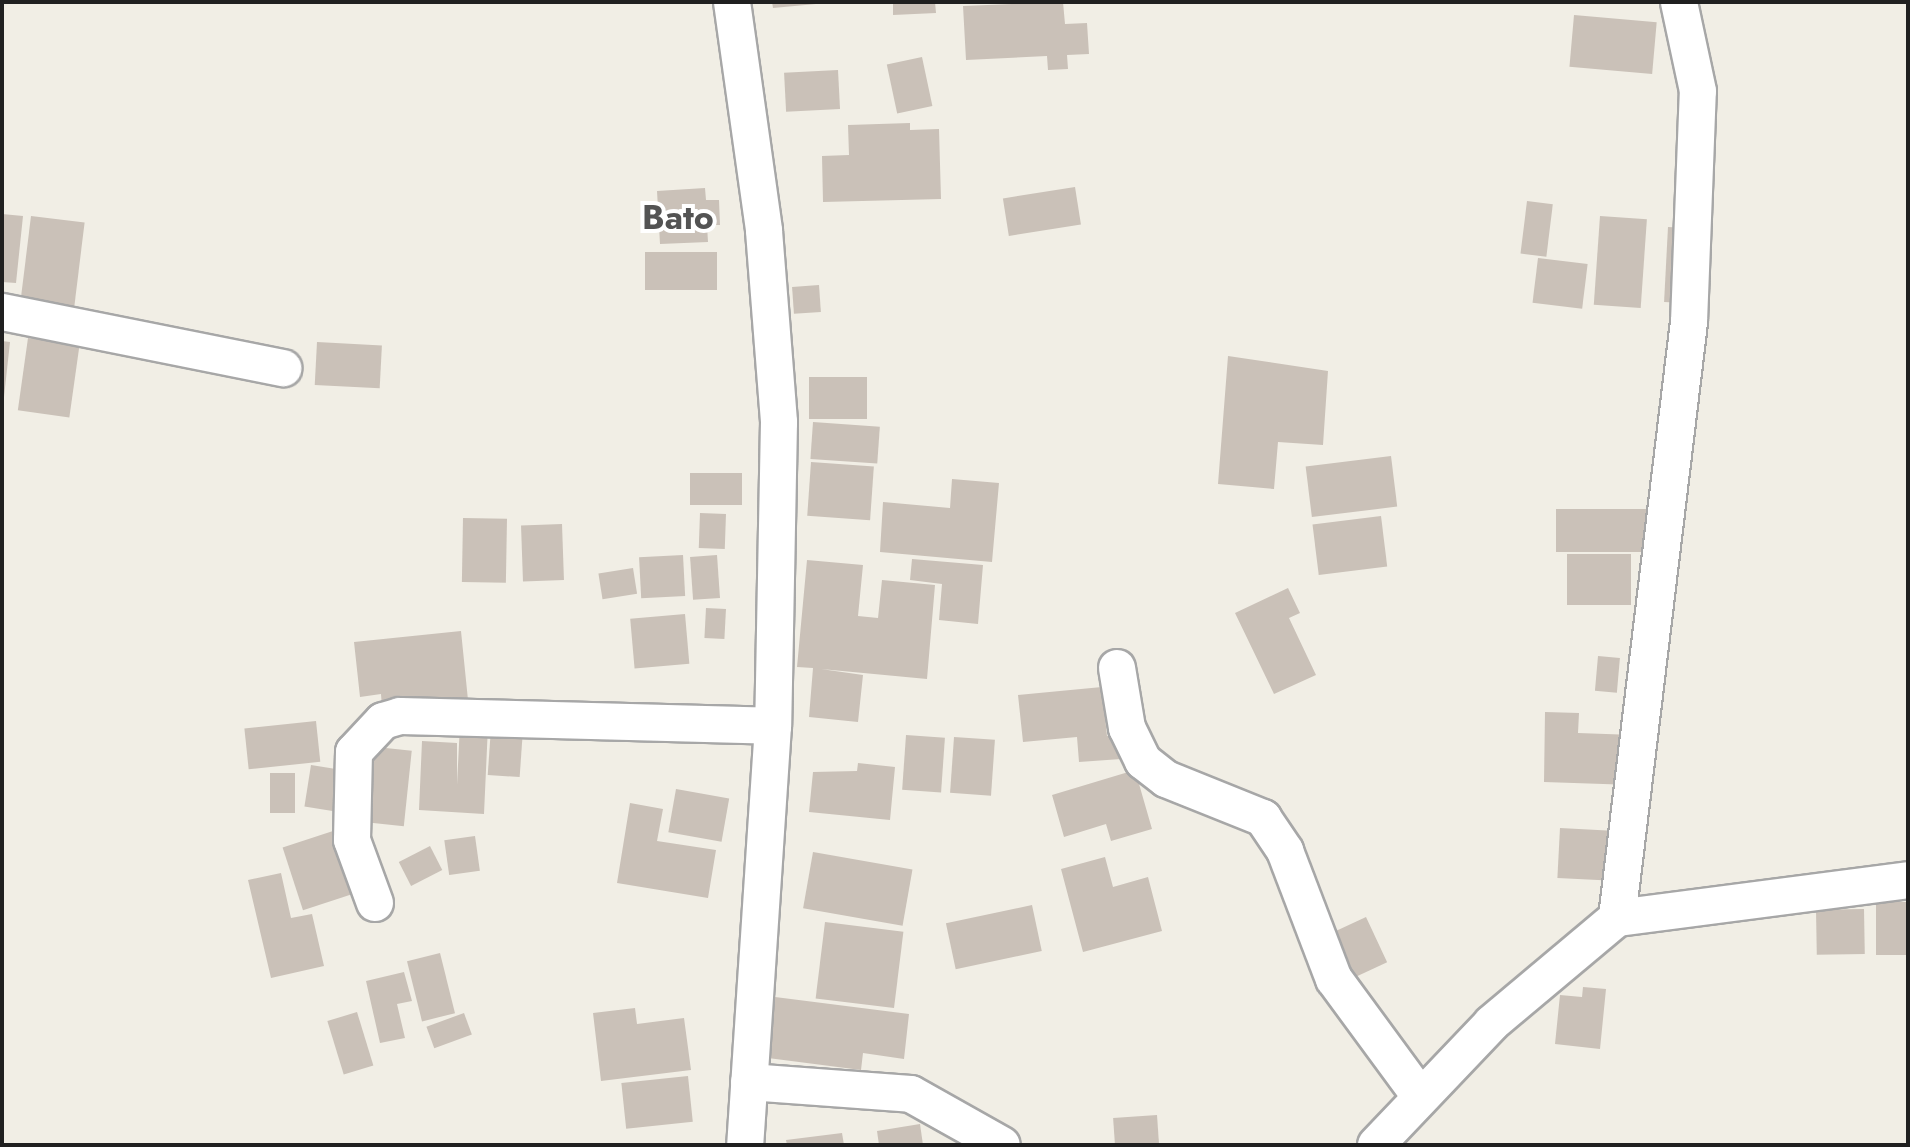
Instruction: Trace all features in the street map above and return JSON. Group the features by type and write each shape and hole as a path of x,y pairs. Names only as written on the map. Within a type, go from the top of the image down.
{"street":[{"path":"732,2 776,376 773,726 745,1145"},
{"path":"1617,918 1689,322 1698,91 1679,2"},
{"path":"2,312 283,368"},
{"path":"1117,668 1127,728 1143,761 1166,779 1263,818 1285,851 1334,979 1420,1096"},
{"path":"375,903 352,840 354,752 383,721 773,726"},
{"path":"1376,1145 1492,1023 1617,918 1908,880"},
{"path":"749,1082 911,1094 1002,1145"}],"building":[{"path":"772,2 816,2 816,4 773,8"},
{"path":"893,2 935,2 936,13 893,15"},
{"path":"1063,2 1065,24 1087,23 1089,54 1067,55 1068,69 1048,70 1047,56 966,60 963,6"},
{"path":"1574,15 1657,22 1652,74 1569,67"},
{"path":"922,57 932,106 897,113 887,64"},
{"path":"838,70 840,109 786,112 784,73"},
{"path":"910,123 910,130 939,129 941,199 823,202 822,156 849,155 848,125"},
{"path":"1075,187 1081,225 1009,236 1003,198"},
{"path":"705,188 706,200 719,200 720,225 707,225 708,242 660,244 657,191"},
{"path":"1527,201 1553,204 1546,257 1521,254"},
{"path":"2,214 23,216 16,283 2,282"},
{"path":"31,216 85,223 74,312 20,305"},
{"path":"1600,216 1647,219 1641,308 1594,305"},
{"path":"1668,227 1687,228 1683,303 1664,302"},
{"path":"645,252 717,252 717,290 645,290"},
{"path":"1538,258 1588,264 1582,309 1533,303"},
{"path":"819,285 821,312 794,314 792,287"},
{"path":"28,338 79,345 69,418 18,410"},
{"path":"2,341 10,342 4,397 2,397"},
{"path":"317,342 382,345 380,388 315,385"},
{"path":"1228,356 1328,371 1323,445 1278,442 1274,489 1218,484"},
{"path":"809,377 867,377 867,419 809,419"},
{"path":"813,422 880,427 877,464 810,459"},
{"path":"1391,456 1397,507 1312,517 1306,466"},
{"path":"811,462 874,466 870,520 807,516"},
{"path":"690,473 742,473 742,505 690,505"},
{"path":"952,479 999,483 992,562 880,552 883,502 950,508"},
{"path":"1556,509 1659,509 1659,552 1556,552"},
{"path":"700,513 726,514 725,549 699,548"},
{"path":"1381,516 1387,567 1319,575 1313,524"},
{"path":"463,518 507,519 506,583 462,582"},
{"path":"562,524 564,580 523,581 521,525"},
{"path":"1567,554 1631,554 1631,605 1567,605"},
{"path":"683,555 685,596 641,598 639,557"},
{"path":"717,555 720,598 693,600 690,557"},
{"path":"912,559 983,565 978,624 939,620 942,584 910,580"},
{"path":"807,560 863,565 858,616 878,618 882,580 935,585 927,679 821,669 863,675 858,722 809,717 813,668 797,667"},
{"path":"633,568 637,594 602,599 598,573"},
{"path":"1288,588 1300,613 1289,618 1316,675 1274,694 1235,613"},
{"path":"706,608 726,609 724,639 704,638"},
{"path":"685,614 689,664 635,669 630,619"},
{"path":"461,631 468,700 382,708 381,694 360,697 354,642"},
{"path":"1598,656 1620,658 1617,693 1595,691"},
{"path":"1102,687 1107,736 1118,734 1121,759 1079,762 1077,737 1023,742 1018,695"},
{"path":"1545,712 1579,713 1578,733 1634,735 1633,785 1544,782"},
{"path":"316,721 320,762 249,769 244,729"},
{"path":"460,724 488,726 484,814 419,810 422,741 457,743 457,785"},
{"path":"491,728 523,730 520,777 488,775"},
{"path":"906,735 945,738 941,793 902,790"},
{"path":"954,737 995,740 991,796 950,793"},
{"path":"367,746 412,751 404,826 359,822"},
{"path":"858,763 895,767 890,820 809,812 813,772 857,771"},
{"path":"311,765 341,770 334,811 304,806"},
{"path":"1135,770 1152,829 1111,841 1106,824 1064,837 1052,795"},
{"path":"270,773 295,773 295,813 270,813"},
{"path":"676,789 729,798 722,842 668,832"},
{"path":"630,803 663,809 657,841 716,850 708,898 617,883"},
{"path":"1560,828 1621,831 1618,881 1557,878"},
{"path":"333,831 353,894 303,910 283,847"},
{"path":"475,836 480,871 449,875 444,840"},
{"path":"430,846 442,870 411,886 399,862"},
{"path":"813,852 912,870 903,926 803,908"},
{"path":"1105,857 1113,887 1148,877 1162,931 1083,952 1061,869"},
{"path":"281,873 291,918 312,914 324,966 271,978 248,880"},
{"path":"1876,902 1908,902 1908,955 1876,955"},
{"path":"1032,905 1042,951 956,969 946,923"},
{"path":"1864,909 1865,954 1817,955 1816,910"},
{"path":"1366,917 1387,962 1353,978 1332,933"},
{"path":"825,922 903,932 894,1008 816,998"},
{"path":"440,953 455,1013 422,1021 407,961"},
{"path":"404,972 412,1001 397,1004 405,1038 380,1043 366,981"},
{"path":"1583,987 1606,989 1600,1049 1555,1044 1560,995 1582,997"},
{"path":"775,997 909,1014 904,1059 863,1053 861,1070 768,1058"},
{"path":"635,1008 637,1024 684,1018 691,1070 601,1081 593,1013"},
{"path":"357,1012 373,1066 344,1075 327,1021"},
{"path":"464,1013 472,1035 434,1048 426,1027"},
{"path":"688,1076 693,1122 626,1129 621,1083"},
{"path":"1157,1115 1159,1145 1115,1145 1113,1118"},
{"path":"920,1124 923,1145 879,1145 877,1131"},
{"path":"842,1133 844,1145 787,1145 786,1140"}],"district":[{"name":"Bato","path":"678,218"}]}
